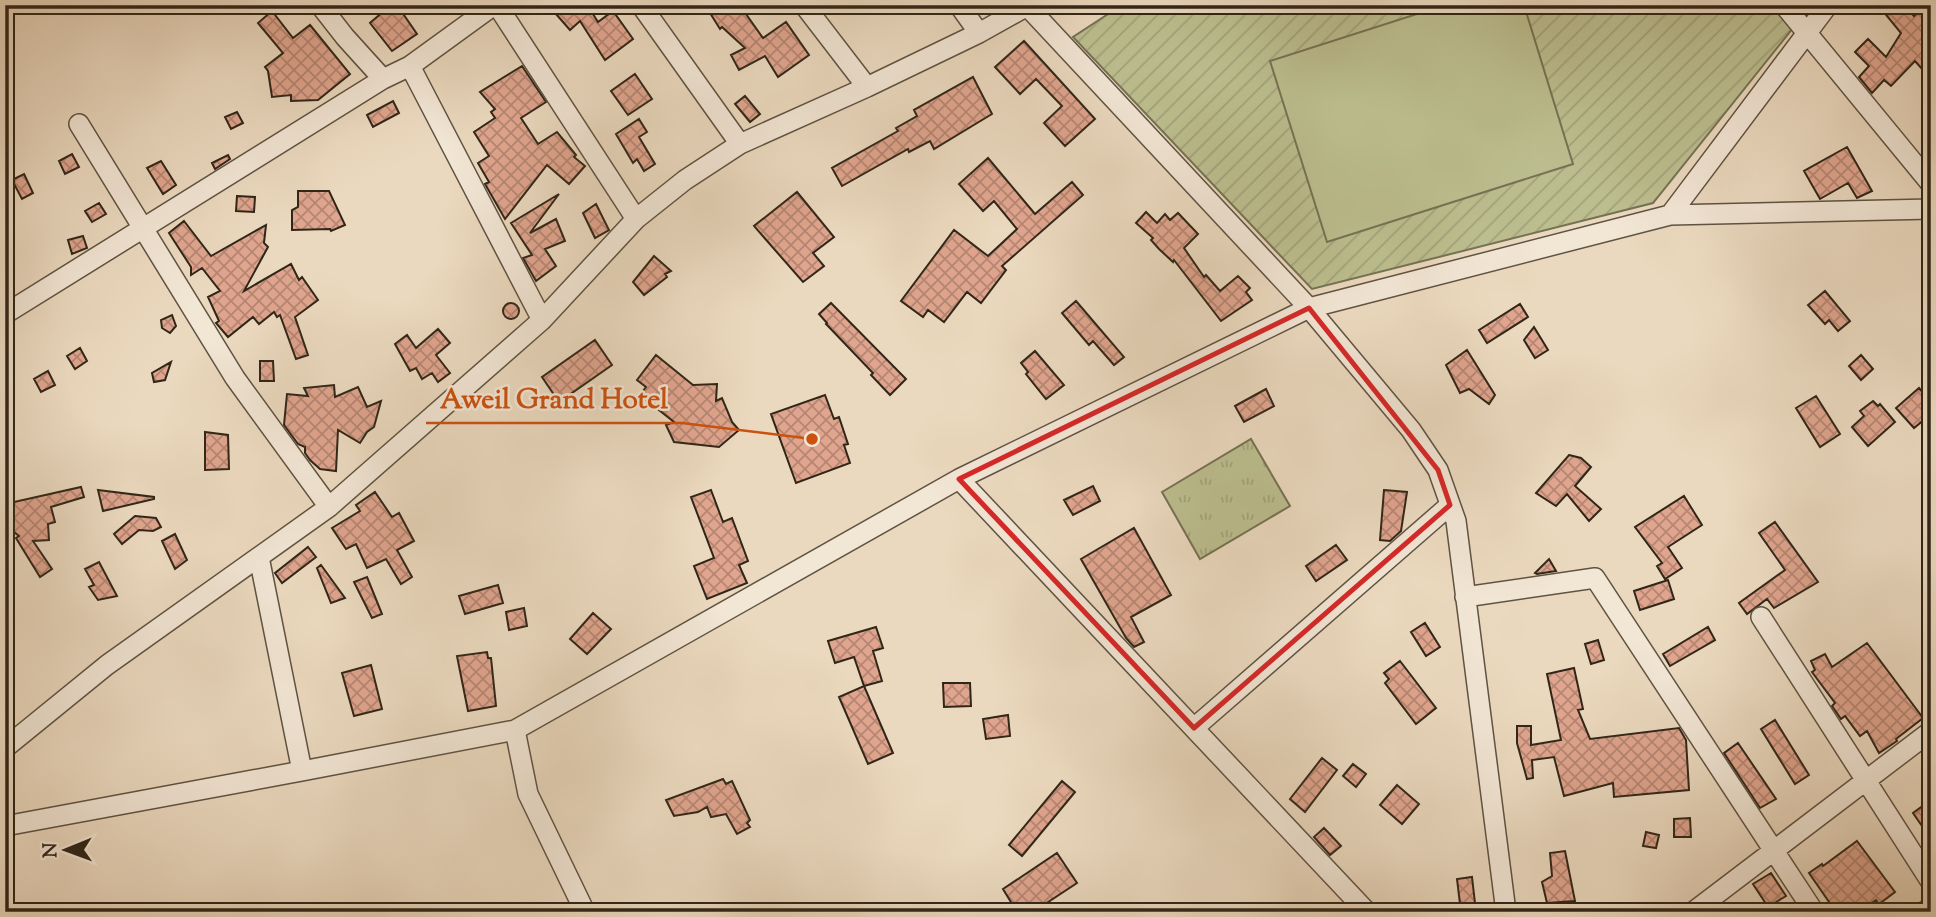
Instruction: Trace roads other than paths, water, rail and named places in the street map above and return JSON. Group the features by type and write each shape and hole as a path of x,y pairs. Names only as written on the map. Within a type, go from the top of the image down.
{"street":[{"path":"320,5 383,79"},
{"path":"5,314 383,79 410,66 495,5 636,219"},
{"path":"641,5 740,144"},
{"path":"804,5 867,87"},
{"path":"958,5 979,33"},
{"path":"1784,5 1931,184"},
{"path":"1670,215 1828,5"},
{"path":"5,748 107,665 329,507 542,320 636,219 675,187 740,144 867,87 1028,6 1309,308 1411,430 1438,470 1456,521 1506,912"},
{"path":"410,66 542,320"},
{"path":"79,124 235,378 329,507"},
{"path":"5,826 515,730 959,479 1309,308 1670,215 1931,209"},
{"path":"959,479 1367,912"},
{"path":"1194,728 1450,505"},
{"path":"259,557 302,771"},
{"path":"1465,597 1595,578 1814,912"},
{"path":"1762,617 1931,882"},
{"path":"515,730 528,794 585,912"},
{"path":"1693,912 1931,732"},
{"path":"1924,912 1931,907"}],"place":[{"name":"Aweil Grand Hotel","path":"812,439"}]}
